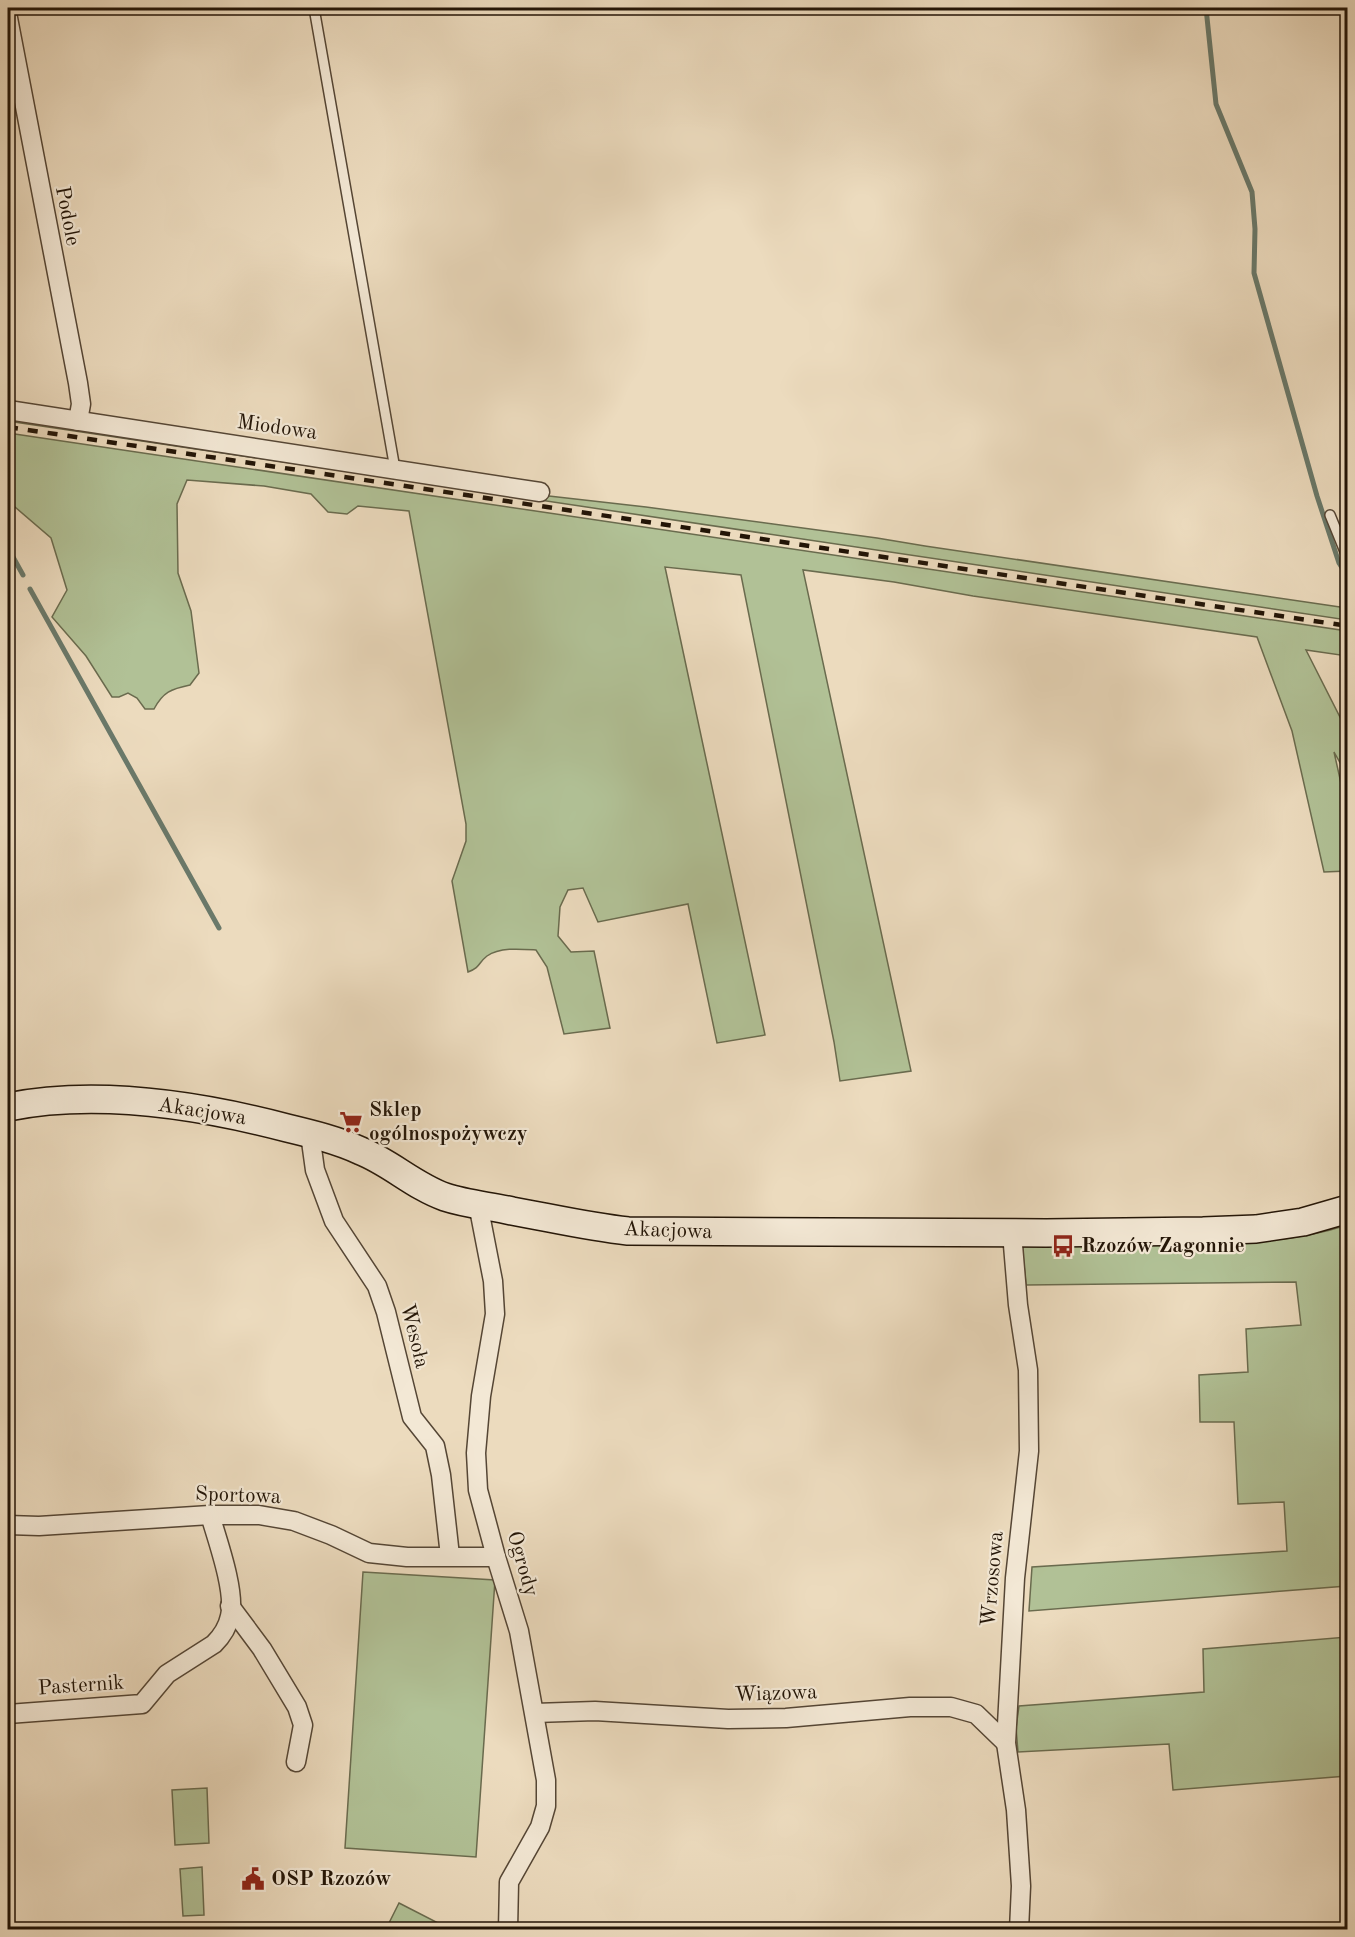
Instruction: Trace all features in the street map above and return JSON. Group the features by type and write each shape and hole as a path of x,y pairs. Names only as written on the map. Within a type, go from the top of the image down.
{"street":[{"name":"Podole","path":"8,18 78,383 81,404 78,421"},
{"name":"Miodowa","path":"8,410 540,492"},
{"name":"Akacjowa","path":"8,1107 55,1100 89,1099 119,1100 230,1114 310,1134 362,1151 430,1191 446,1197 590,1227 628,1231 1012,1233 1257,1229 1303,1222 1347,1209"},
{"name":"Wesoła","path":"310,1134 315,1170 334,1221 377,1286 386,1312 412,1417 435,1446 441,1475 450,1556"},
{"name":"Ogrody","path":"478,1204 493,1281 495,1314 481,1396 476,1453 478,1490 519,1631 546,1780 546,1806 540,1827 509,1882 508,1929"},
{"name":"Wrzosowa","path":"1012,1233 1018,1305 1028,1370 1029,1451 1015,1578 1006,1743 1016,1810 1021,1886 1019,1929"},
{"name":"Sportowa","path":"8,1526 210,1515 259,1515 294,1521 369,1553 407,1557 496,1557"},
{"name":"Pasternik","path":"8,1714 142,1704 167,1674 184,1661 203,1652 220,1638 230,1615 230,1592 210,1515"},
{"path":"230,1606 262,1649 297,1707 303,1725 296,1761"},
{"name":"Wiązowa","path":"535,1713 595,1711 728,1719 910,1707 951,1707 976,1714 1006,1743"}],"lane":[{"path":"314,8 395,469"},
{"path":"1330,515 1347,559"}],"green space":[{"path":"8,414 540,495 877,538 1347,608 1347,620 8,421"},
{"path":"8,433 1347,631 1347,656 1306,650 1347,731 1347,775 1334,752 1347,810 1347,871 1324,872 1292,731 1257,637 803,570 911,1071 840,1081 741,575 665,567 765,1035 717,1043 688,904 598,922 583,888 568,890 560,907 558,936 571,952 594,951 610,1028 564,1034 547,967 536,950 498,951 487,956 477,967 468,972 452,881 466,841 466,824 409,511 358,506 347,514 328,512 311,494 264,486 187,480 177,504 178,573 191,611 199,673 190,685 168,692 154,709 145,709 137,698 128,693 112,697 86,656 52,617 67,590 51,538 8,501"},
{"path":"1347,1225 1347,1586 1029,1611 1032,1567 1287,1551 1284,1502 1238,1504 1234,1422 1200,1422 1199,1375 1248,1372 1246,1329 1301,1325 1296,1282 1026,1285 1022,1244 1147,1245 1249,1242 1308,1235"},
{"path":"363,1572 495,1580 476,1857 345,1848"},
{"path":"1347,1637 1347,1776 1173,1790 1169,1744 1018,1752 1016,1728 1019,1706 1204,1692 1203,1649"},
{"path":"207,1788 209,1843 175,1845 172,1790"},
{"path":"202,1867 204,1915 183,1916 180,1869"},
{"path":"1347,1869 1347,1909 1343,1909 1342,1870"},
{"path":"399,1903 446,1927 445,1929 386,1929"}],"waterway":[{"path":"1206,8 1216,104 1252,192 1255,229 1254,273 1317,496 1339,563 1348,577"},
{"path":"8,548 23,575"},
{"path":"30,589 219,928"}],"railway":[{"path":"8,427 1348,626"}],"place":[{"name":"Sklep ogólnospożywczy","path":"351,1122"},
{"name":"Rzozów Zagonnie","path":"1063,1246"},
{"name":"OSP Rzozów","path":"253,1879"}]}
